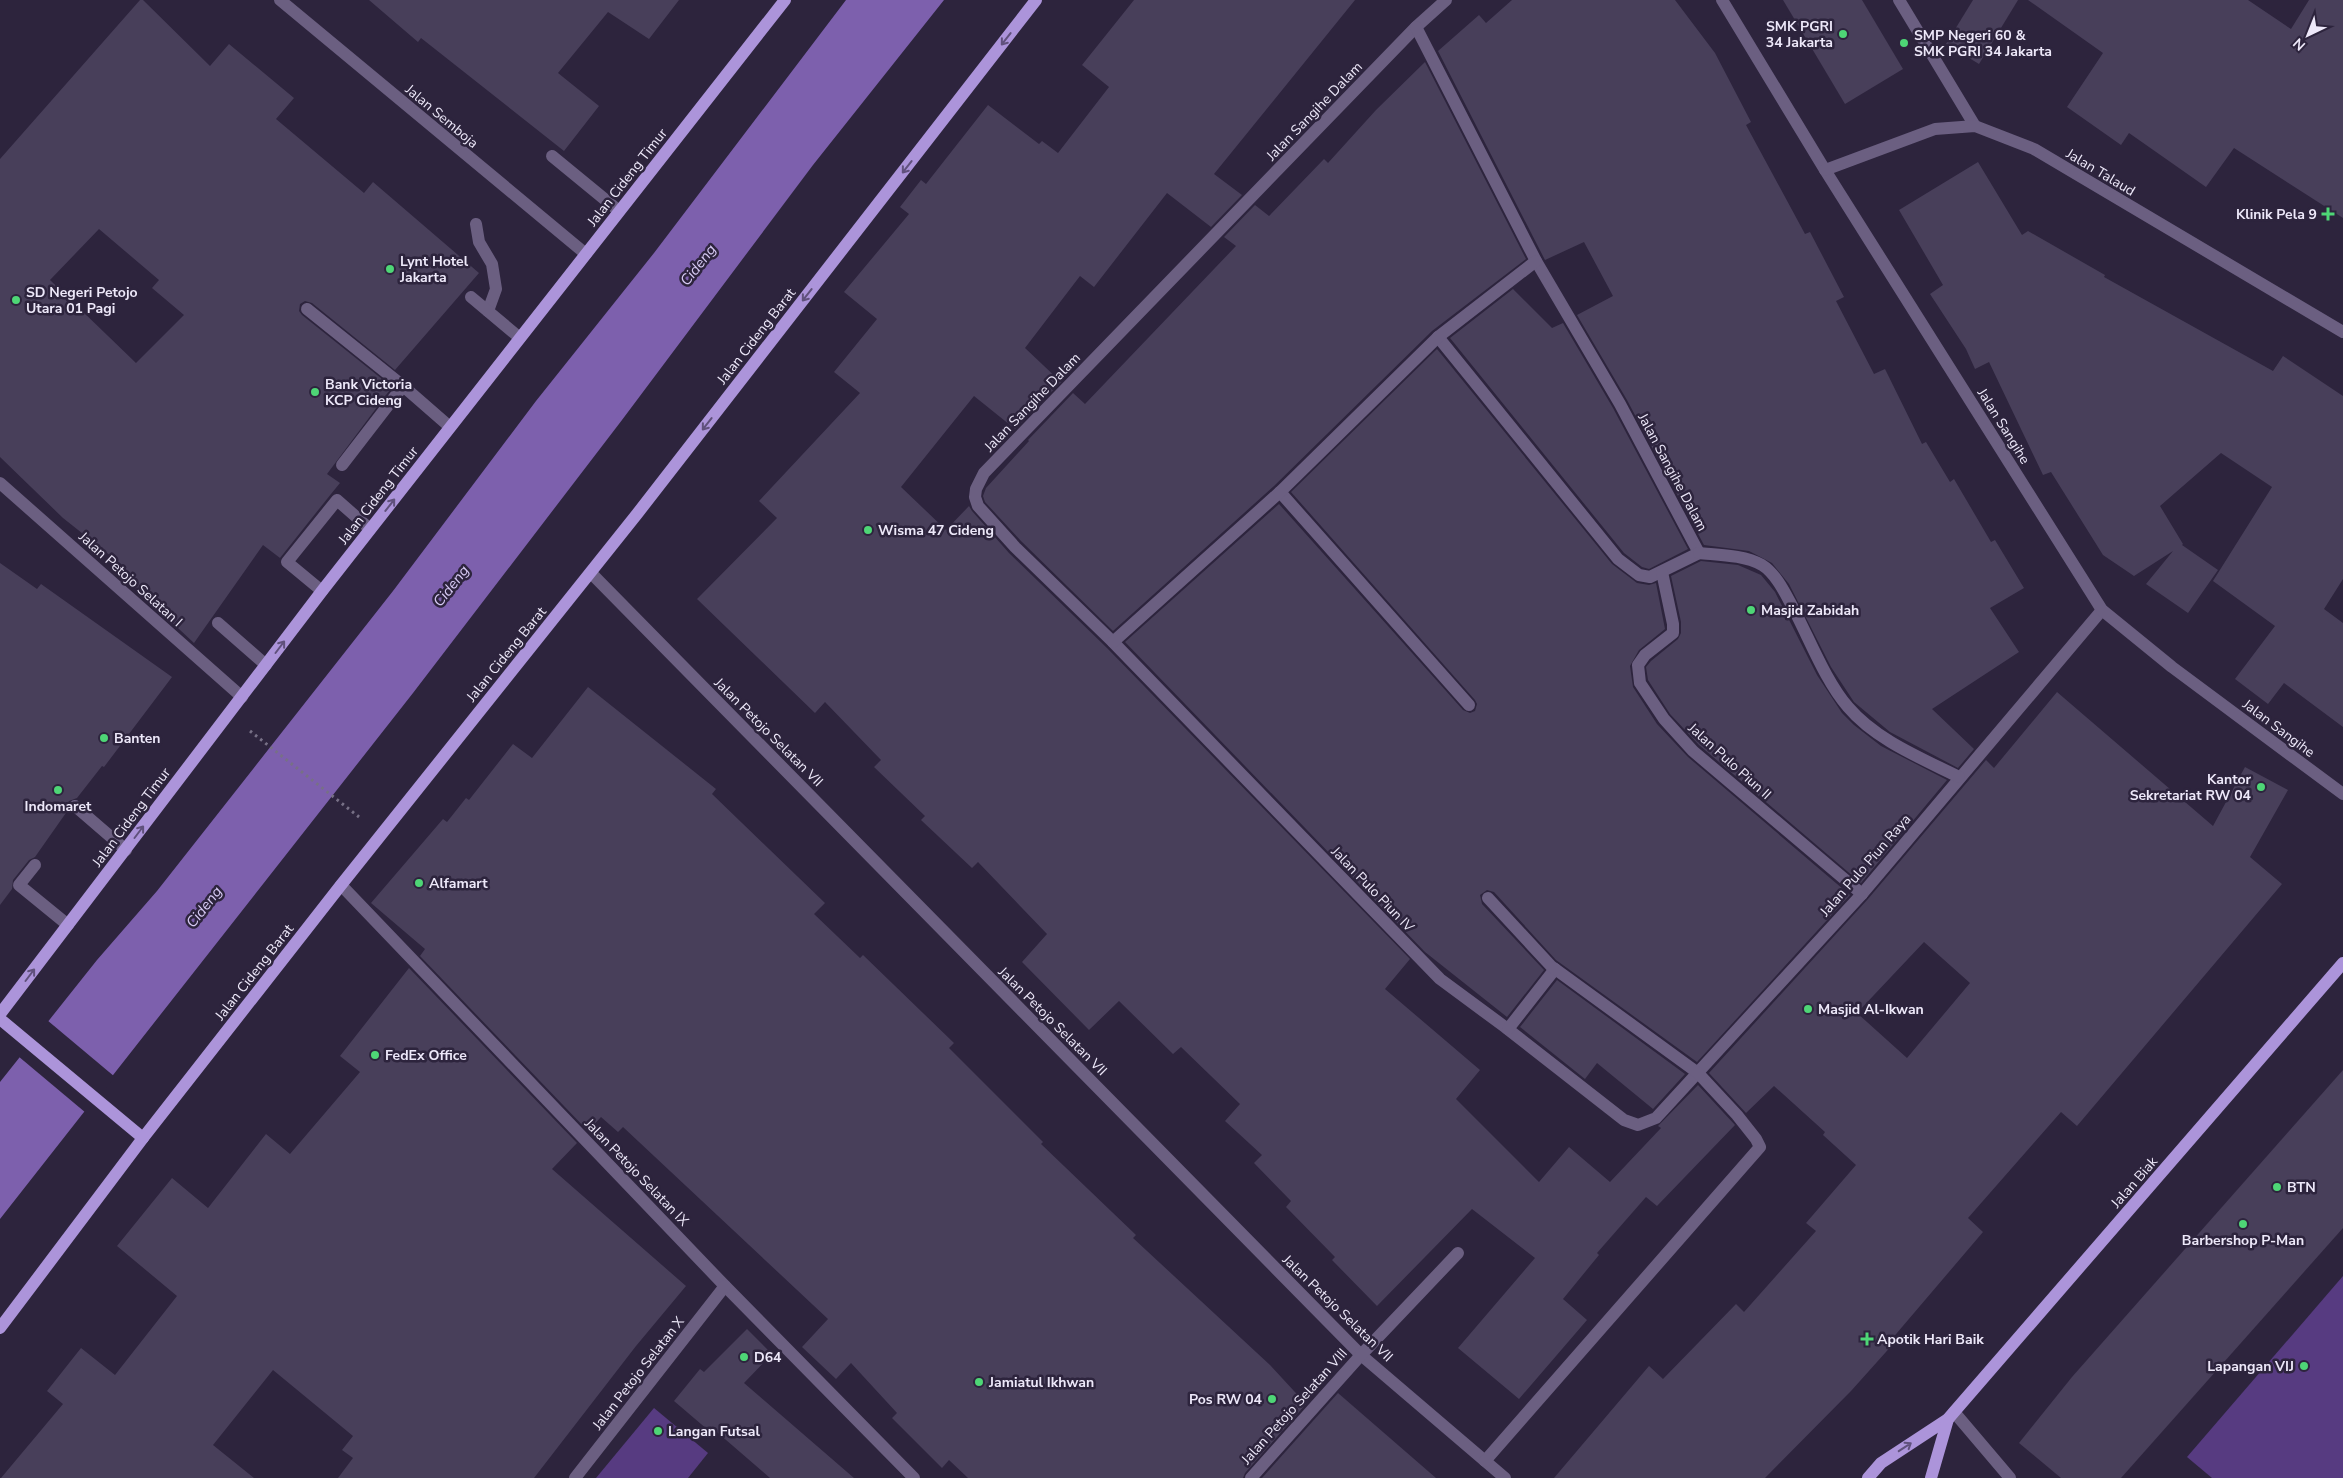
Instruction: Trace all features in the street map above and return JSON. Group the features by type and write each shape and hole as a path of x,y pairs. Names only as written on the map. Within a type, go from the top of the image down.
{"main road":[{"name":"Jalan Cideng Timur","path":"0,1014 322,591 785,0"},
{"name":"Jalan Cideng Barat","path":"0,1328 143,1138 341,884 591,573 1036,0"},
{"name":"Jalan Biak","path":"1868,1478 1881,1463 1951,1416 2343,963"},
{"path":"0,1019 21,1039 143,1138"},
{"name":"Jalan Biak","path":"1931,1478 1951,1416"}],"street":[{"name":"Jalan Semboja","path":"280,0 586,254"},
{"name":"Jalan Sangihe Dalam","path":"1113,642 1015,547 978,506 976,489 984,473 1416,27 1446,0"},
{"name":"Jalan Sangihe","path":"1722,0 1825,170 2102,610 2172,668 2343,794"},
{"path":"1899,0 1975,126"},
{"name":"Jalan Sangihe Dalam","path":"1416,27 1536,261 1620,404 1699,553 1650,577 1638,575 1618,559 1438,337"},
{"name":"Jalan Talaud","path":"1825,170 1935,129 1975,126 2034,149 2343,332"},
{"path":"552,156 619,211"},
{"path":"476,224 479,242 492,264 496,289 488,311"},
{"path":"1113,642 1280,492 1438,337 1536,261"},
{"path":"471,297 520,338"},
{"path":"307,310 403,386 450,428"},
{"path":"342,465 403,386"},
{"name":"Jalan Petojo Selatan I","path":"0,483 242,697"},
{"path":"1280,492 1469,706"},
{"path":"322,591 287,562 337,500 370,529"},
{"path":"1699,553 1752,560 1767,568 1782,587 1830,679 1852,713 1865,726 1919,758 1959,777"},
{"name":"Jalan Pulo Piun II","path":"1662,572 1673,624 1672,633 1645,655 1638,665 1640,683 1664,719 1693,751 1862,894"},
{"name":"Jalan Petojo Selatan VII","path":"591,573 1361,1355 1504,1478"},
{"name":"Jalan Pulo Piun Raya","path":"1638,1125 1656,1118 1862,894 2102,610"},
{"path":"218,623 266,665"},
{"name":"Jalan Pulo Piun IV","path":"1113,642 1440,979 1508,1029 1594,1098 1624,1120 1638,1125"},
{"path":"75,806 126,850"},
{"path":"35,865 19,885 68,925"},
{"name":"Jalan Petojo Selatan IX","path":"341,884 725,1286 914,1478"},
{"path":"1485,1461 1760,1147 1756,1138 1737,1115 1698,1073 1555,969 1488,898"},
{"path":"1508,1029 1555,969"},
{"name":"Jalan Petojo Selatan VIII","path":"1250,1478 1361,1355 1458,1253"},
{"name":"Jalan Petojo Selatan X","path":"576,1478 725,1286"},
{"path":"1951,1416 2010,1478"}],"path":[{"path":"259,738 348,809"}],"shaded area":[{"name":"Lapangan VIJ","path":"2343,1276 2343,1478 2212,1478 2187,1457"},
{"name":"Langan Futsal","path":"654,1408 708,1453 688,1478 596,1478"}],"water":[{"name":"Cideng","path":"846,0 944,0 813,165 622,420 413,693 0,1219 0,1082 97,960 157,891 393,591 536,401 654,253"}],"pier":[{"path":"47,1020 115,1077 86,1113 18,1056"}],"building":[{"path":"140,0 143,0 210,66 229,44 294,98 276,119 364,193 373,182 479,273 395,370 312,303 305,301 300,304 299,311 302,315 392,387 327,474 340,483 280,558 263,545 194,643 121,575 126,568 63,518 0,457 0,159","holes":["99,229 159,280 152,288 184,315 136,363 50,280"]},
{"path":"369,0 679,0 649,39 608,12 558,73 599,106 564,151 421,38 418,42"},
{"path":"1134,0 1355,0 1214,174 1242,195 1211,227 1167,193 1094,287 1080,276 1025,348 1061,382 1015,429 974,396 901,487 946,530 969,506 1009,553 1107,648 1410,959 1385,989 1480,1070 1456,1099 1539,1182 1569,1147 1610,1182 1661,1128 1658,1126 1698,1085 1735,1125 1657,1206 1646,1197 1597,1253 1599,1255 1563,1299 1587,1320 1519,1399 1458,1348 1535,1258 1472,1209 1377,1306 1332,1260 1335,1257 1286,1207 1291,1201 1254,1163 1262,1155 1225,1121 1240,1104 1181,1047 1173,1054 1119,1001 1089,1030 1022,962 1047,934 978,862 972,868 921,820 925,816 874,767 881,760 825,702 815,713 697,599 777,518 759,501 860,393 834,372 877,319 844,292 909,214 900,207 921,180 926,184 988,105 1039,144 1042,141 1058,153 1109,87 1082,65"},
{"path":"1512,0 1675,0 1715,53 1751,122 1746,125 1805,234 1810,232 1844,297 1836,301 1874,374 1885,369 1922,444 1926,442 1950,482 1954,479 1991,542 1995,540 2024,588 1990,608 2019,652 1932,709 1974,749 1958,768 1890,732 1854,702 1831,667 1789,584 1772,563 1749,551 1704,545 1627,400 1577,315 1613,296 1584,242 1545,260 1438,51 1479,15 1486,23"},
{"name":"SMK PGRI 34 Jakarta","path":"1783,0 1862,0 1903,69 1845,104"},
{"path":"1973,0 2018,0 1979,64 1946,44"},
{"path":"2028,0 2248,0 2291,29 2309,0 2343,0 2343,218 2234,148 2206,187 2129,133 2121,145 2067,107 2103,53"},
{"path":"1425,62 1526,259 1432,331 1274,486 1113,631 1021,541 985,502 983,496 986,488 1073,393 1085,404 1236,246 1224,237 1255,205 1269,216 1324,159 1328,163 1376,110"},
{"path":"1978,162 2022,235 2028,231 2105,275 2104,277 2273,371 2283,356 2343,396 2343,579 2324,609 2343,623 2343,727 2284,683 2268,704 2235,679 2275,626 2213,581 2272,487 2221,453 2160,506 2182,545 2218,570 2188,613 2146,584 2173,551 2134,576 2103,555 2051,472 2043,475 1989,362 1975,369 1966,349 1930,294 1943,285 1899,210"},
{"path":"1513,289 1552,328 1563,323 1613,408 1688,549 1649,569 1642,567 1624,553 1450,338"},
{"path":"1437,349 1612,564 1637,583 1649,585 1656,583 1665,629 1639,650 1630,666 1633,687 1657,724 1688,757 1850,895 1697,1062 1556,960 1494,892 1487,890 1480,895 1482,904 1544,970 1507,1017 1425,952 1125,642 1279,504 1463,710 1470,713 1475,711 1477,704 1475,700 1291,492"},
{"path":"1701,561 1738,565 1761,575 1775,592 1817,675 1842,713 1881,746 1947,780 1861,883 1699,745 1670,714 1648,680 1646,667 1678,639 1681,633 1681,622 1671,576"},
{"path":"0,563 37,589 41,584 172,677 104,767 102,766 77,798 69,801 68,810 35,857 29,860 13,880 12,889 0,905"},
{"path":"588,687 716,789 712,794 825,903 814,914 860,958 863,955 954,1043 949,1048 1043,1142 1041,1144 1136,1235 1133,1238 1270,1365 1306,1404 1245,1473 1243,1478 968,1478 949,1460 942,1468 892,1418 897,1413 851,1363 836,1379 802,1347 828,1319 623,1127 618,1132 601,1117 588,1131 420,956 425,949 371,903 443,819 447,822 466,798 469,800 513,744 532,758"},
{"path":"2057,692 2213,826 2245,767 2288,790 2250,857 2282,884 2077,1126 2061,1112 1968,1218 1983,1232 1891,1340 1894,1343 1851,1391 1765,1478 1554,1478 1649,1366 1663,1379 1736,1304 1744,1312 1816,1231 1806,1223 1856,1165 1823,1135 1825,1132 1774,1086 1746,1113 1709,1073 1868,899 1986,760 1994,768","holes":["1924,942 1970,983 1907,1058 1857,1013"]},
{"path":"409,968 577,1143 552,1169 686,1286 636,1346 534,1478 338,1478 353,1458 342,1450 353,1436 273,1370 213,1445 254,1478 1,1478 63,1404 47,1391 81,1348 115,1375 177,1296 117,1246 172,1178 208,1208 266,1134 290,1154 360,1072 340,1056"},
{"path":"1557,980 1685,1074 1653,1109 1597,1063 1585,1079 1520,1027"},
{"path":"2343,1070 2343,1228 2121,1478 2061,1478 2019,1443 2072,1377"},
{"path":"747,1329 772,1354 744,1383 854,1478 770,1478 711,1427 708,1430 674,1401 700,1369 704,1372"},
{"path":"1338,1393 1436,1478 1262,1478"}],"place":[{"name":"SMK PGRI 34 Jakarta","path":"1843,34"},
{"name":"SMP Negeri 60 & SMK PGRI 34 Jakarta","path":"1904,43"},
{"name":"Klinik Pela 9","path":"2328,214"},
{"name":"Lynt Hotel Jakarta","path":"390,269"},
{"name":"SD Negeri Petojo Utara 01 Pagi","path":"16,300"},
{"name":"Bank Victoria KCP Cideng","path":"315,392"},
{"name":"Wisma 47 Cideng","path":"868,530"},
{"name":"Masjid Zabidah","path":"1751,610"},
{"name":"Banten","path":"104,738"},
{"name":"Kantor Sekretariat RW 04","path":"2261,787"},
{"name":"Indomaret","path":"58,790"},
{"name":"Alfamart","path":"419,883"},
{"name":"Masjid Al-Ikwan","path":"1808,1009"},
{"name":"FedEx Office","path":"375,1055"},
{"name":"BTN","path":"2277,1187"},
{"name":"Barbershop P-Man","path":"2243,1224"},
{"name":"Apotik Hari Baik","path":"1867,1339"},
{"name":"D64","path":"744,1357"},
{"name":"Lapangan VIJ","path":"2304,1366"},
{"name":"Jamiatul Ikhwan","path":"979,1382"},
{"name":"Pos RW 04","path":"1272,1399"},
{"name":"Langan Futsal","path":"658,1431"}]}
